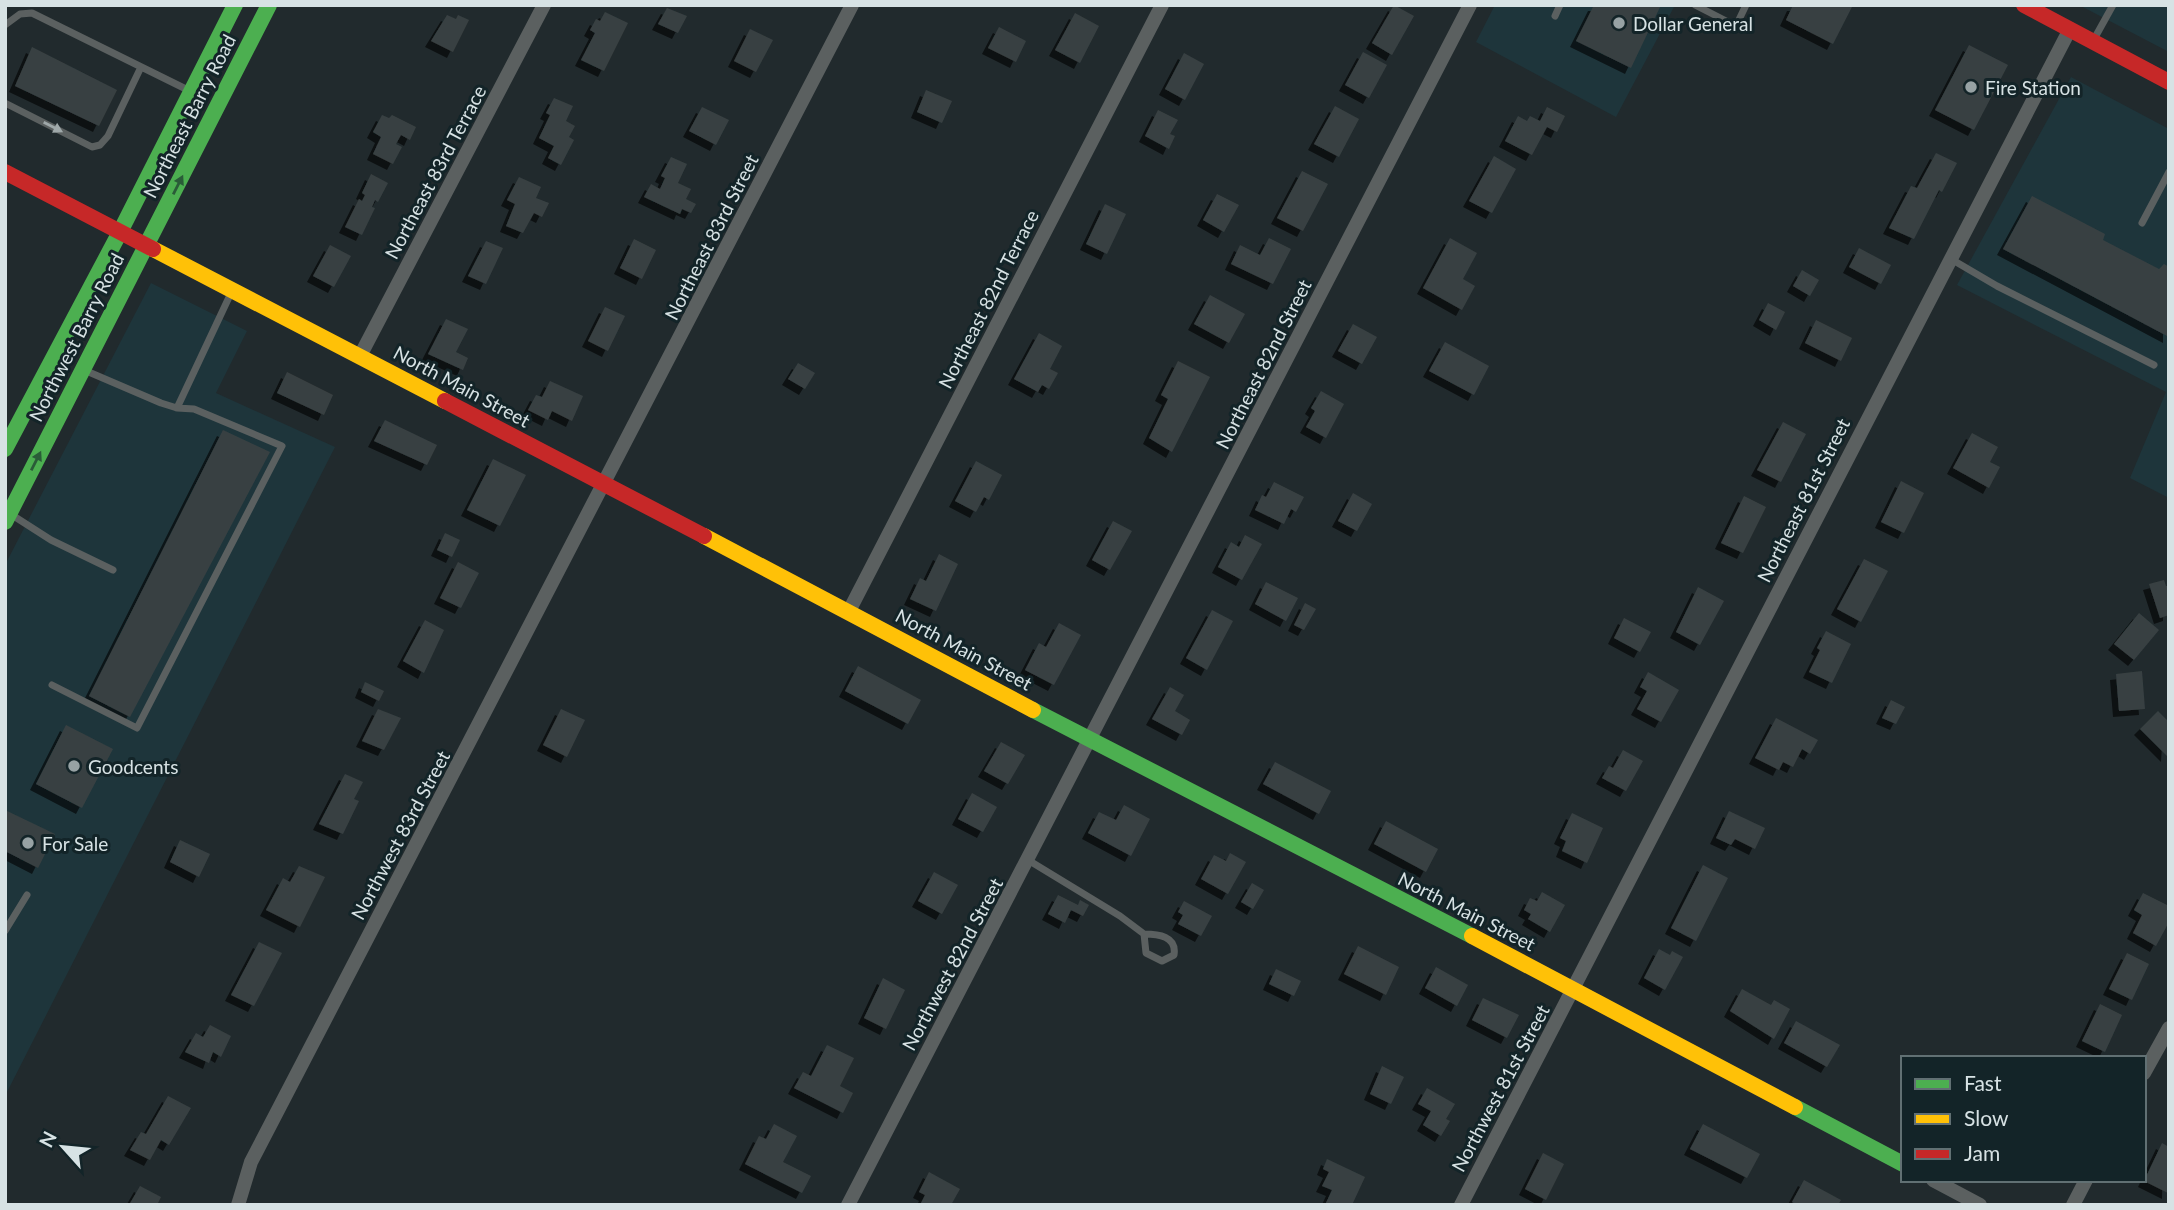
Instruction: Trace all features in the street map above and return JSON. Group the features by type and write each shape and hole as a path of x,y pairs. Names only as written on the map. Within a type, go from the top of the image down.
{"street":[{"name":"Northeast Barry Road","path":"120,232 235,5"},
{"name":"Northeast Barry Road","path":"146,246 270,5"},
{"name":"Northeast 83rd Terrace","path":"360,356 544,5"},
{"name":"Northeast 83rd Street","path":"604,486 852,5"},
{"name":"Northeast 82nd Terrace","path":"849,611 1162,5"},
{"name":"Northeast 82nd Street","path":"1090,741 1470,5"},
{"path":"2024,5 2169,82"},
{"name":"Northeast 81st Street","path":"1573,990 2070,29"},
{"name":"North Main Street","path":"5,172 1901,1163"},
{"name":"Northwest Barry Road","path":"5,449 120,232"},
{"name":"Northwest Barry Road","path":"7,516 146,246"},
{"name":"Northwest 83rd Street","path":"238,1205 251,1161 604,486"},
{"name":"Northwest 82nd Street","path":"848,1205 1090,741"},
{"name":"Northwest 81st Street","path":"1461,1205 1573,990"},
{"path":"2146,1069 2169,1028"},
{"path":"1937,1182 1980,1205"},
{"path":"2073,1205 2085,1182"}],"lane":[{"path":"1555,16 1560,5"},
{"path":"1695,5 1736,26 1746,5"},
{"path":"2093,41 2113,5"},
{"path":"5,25 20,14 32,13 191,92"},
{"path":"5,103 92,147 100,145 108,136 141,67"},
{"path":"2142,223 2169,172"},
{"path":"1950,259 1997,286 2154,365"},
{"path":"177,408 233,290"},
{"path":"52,685 137,728 282,446 194,410 161,404 83,369"},
{"path":"7,516 113,570"},
{"path":"1028,860 1144,934 1163,936 1171,941 1175,948 1174,955 1162,961 1146,953 1144,934"},
{"path":"7,926 27,895"}],"shaded area":[{"path":"1495,5 1675,5 1616,117 1476,42"},
{"path":"2079,5 2169,5 2169,52"},
{"path":"2071,77 2169,129 2169,498 2130,478 2166,392 1957,285"},
{"path":"151,283 247,331 216,393 335,447 5,1096 5,565"}],"building":[{"path":"1394,5 1414,16 1392,55 1372,43"},
{"name":"Dollar General","path":"1594,5 1661,5 1631,68 1576,41"},
{"path":"1793,5 1853,5 1833,44 1786,20"},
{"path":"667,8 687,16 678,33 658,24"},
{"path":"605,12 628,23 604,71 581,60 595,33 590,30 596,19 600,21"},
{"path":"1075,13 1099,26 1080,63 1055,50"},
{"path":"447,15 456,19 458,15 469,20 453,52 431,41"},
{"path":"999,27 1026,41 1016,62 988,48"},
{"path":"750,29 773,40 756,72 734,61"},
{"name":"Fire Station","path":"1969,45 2008,65 1974,130 1935,110"},
{"path":"32,47 117,90 99,126 15,86"},
{"path":"1363,52 1387,65 1369,98 1345,85"},
{"path":"1184,53 1204,64 1185,100 1165,89"},
{"path":"926,90 952,101 942,123 917,112"},
{"path":"554,98 573,106 566,121 575,126 569,137 574,140 561,165 548,158 554,146 539,138 550,115 546,113"},
{"path":"1335,106 1359,119 1339,157 1314,144"},
{"path":"702,107 729,120 716,145 689,131"},
{"path":"1547,107 1565,116 1557,132 1547,127 1532,155 1505,141 1518,116 1527,121 1530,116 1540,121"},
{"path":"1158,110 1178,120 1170,134 1175,136 1169,149 1145,136"},
{"path":"382,115 389,118 392,115 416,127 410,140 401,135 396,144 402,147 393,164 373,154 381,137 373,132"},
{"path":"1936,153 1957,163 1942,192 1939,190 1914,239 1889,228 1911,186 1917,188"},
{"path":"1494,156 1516,169 1492,213 1469,201"},
{"path":"671,157 687,164 678,183 691,189 686,199 696,204 691,213 682,209 680,214 644,197 651,184 660,189 665,178 661,176"},
{"path":"1302,171 1328,184 1303,231 1277,218"},
{"path":"371,174 388,183 378,202 375,200 372,207 375,208 362,235 345,227 359,199 362,201 365,195 362,193"},
{"path":"519,177 541,187 536,198 549,203 542,217 534,213 523,233 506,226 515,204 507,200"},
{"path":"1217,194 1239,205 1224,232 1203,220"},
{"path":"2032,196 2105,234 2103,240 2159,269 2164,264 2169,267 2169,337 2003,249"},
{"path":"1105,204 1126,214 1107,254 1086,244"},
{"path":"1269,238 1291,249 1273,284 1231,264 1240,245 1260,255"},
{"path":"1450,238 1477,253 1463,279 1475,286 1462,310 1423,288"},
{"path":"634,239 656,250 642,279 620,268"},
{"path":"486,241 503,248 486,284 468,276"},
{"path":"330,245 351,256 334,287 313,276"},
{"path":"1859,248 1891,265 1881,284 1849,267"},
{"path":"1802,270 1819,280 1810,296 1793,286"},
{"path":"1210,295 1245,314 1229,343 1194,324"},
{"path":"1768,303 1785,312 1776,330 1759,320"},
{"path":"605,307 625,316 608,351 588,341"},
{"path":"446,319 468,329 456,352 468,358 463,370 428,354"},
{"path":"1816,320 1852,338 1841,361 1805,343"},
{"path":"1353,324 1377,337 1362,364 1338,351"},
{"path":"1039,333 1062,346 1050,369 1058,373 1049,389 1042,385 1038,392 1014,379"},
{"path":"1445,342 1489,366 1474,395 1429,371"},
{"path":"1178,361 1210,377 1172,452 1149,438 1168,399 1161,395"},
{"path":"798,363 815,373 805,389 788,379"},
{"path":"287,372 333,395 324,415 277,393"},
{"path":"550,381 583,396 572,421 552,411 548,420 528,410 536,395 542,397"},
{"path":"1321,391 1344,404 1326,438 1306,427 1315,411 1311,408"},
{"path":"385,420 437,445 427,465 374,441"},
{"path":"1783,422 1806,434 1781,482 1757,470"},
{"path":"223,430 270,452 130,717 89,696"},
{"path":"1972,433 1998,447 1990,462 2000,467 1989,488 1953,468"},
{"path":"493,459 526,475 500,526 467,510"},
{"path":"976,461 1002,475 989,500 984,497 976,512 955,501"},
{"path":"1901,481 1924,493 1904,533 1881,522"},
{"path":"1274,482 1304,497 1296,512 1291,509 1284,524 1255,510 1262,495 1266,497"},
{"path":"1353,493 1372,504 1357,531 1338,521"},
{"path":"1744,496 1766,507 1743,553 1721,543"},
{"path":"1113,521 1132,531 1110,570 1092,560"},
{"path":"445,533 460,540 452,557 437,550"},
{"path":"1245,535 1262,544 1242,580 1218,567 1231,542 1239,547"},
{"path":"939,554 958,564 936,611 910,599 920,578 926,581"},
{"path":"1864,559 1888,571 1861,622 1837,609"},
{"path":"458,562 479,573 461,608 440,598"},
{"path":"2164,580 2166,586 2169,586 2169,615 2160,618 2149,584"},
{"path":"1266,582 1298,598 1286,621 1255,604"},
{"path":"1698,587 1724,601 1700,645 1676,632"},
{"path":"1305,603 1316,609 1304,630 1294,625"},
{"path":"1212,610 1233,621 1207,670 1186,658"},
{"path":"2139,613 2159,630 2134,660 2114,644"},
{"path":"1624,618 1651,632 1640,652 1614,638"},
{"path":"425,620 444,630 424,673 403,661"},
{"path":"1059,623 1081,635 1054,685 1025,670 1039,643 1046,647"},
{"path":"1826,631 1851,644 1832,683 1809,672"},
{"path":"858,666 921,700 908,724 845,691"},
{"path":"2142,671 2145,709 2119,711 2116,674"},
{"path":"1648,672 1679,690 1661,722 1637,709 1647,691 1640,687"},
{"path":"365,682 384,691 379,701 361,692"},
{"path":"1170,687 1184,695 1175,711 1190,720 1182,735 1152,719"},
{"path":"1891,700 1905,707 1896,724 1882,718"},
{"path":"378,709 401,718 384,750 362,741"},
{"path":"561,709 585,720 567,757 543,745"},
{"path":"2158,711 2169,722 2167,756 2140,729"},
{"path":"1776,718 1818,740 1810,754 1802,749 1793,767 1783,762 1779,770 1755,758"},
{"name":"Goodcents","path":"66,725 113,749 82,808 36,784"},
{"path":"1001,742 1025,755 1008,784 984,771"},
{"path":"1623,750 1643,761 1626,791 1602,778 1609,766 1613,768"},
{"path":"1275,762 1331,791 1319,814 1263,784"},
{"path":"345,774 363,782 354,799 359,801 343,834 319,824"},
{"path":"972,793 997,807 983,832 958,819"},
{"path":"1124,805 1150,819 1131,856 1088,833 1099,812 1116,820"},
{"name":"For Sale","path":"5,810 55,834 38,868 5,851"},
{"path":"1729,811 1765,828 1755,849 1735,839 1731,845 1716,838"},
{"path":"1572,813 1603,828 1587,863 1562,851 1566,841 1560,838"},
{"path":"1386,821 1438,849 1426,872 1374,844"},
{"path":"180,840 210,854 199,877 170,862"},
{"path":"1230,853 1246,862 1228,894 1201,879 1214,855 1226,861"},
{"path":"1703,865 1728,878 1696,941 1671,928"},
{"path":"299,866 325,877 300,927 266,910 283,878 290,882"},
{"path":"934,872 958,885 942,914 918,901"},
{"path":"1252,883 1264,890 1253,909 1241,902"},
{"path":"1542,892 1565,905 1550,932 1528,919 1531,914 1524,910 1530,898 1537,901"},
{"path":"2143,893 2169,906 2169,922 2156,946 2133,933 2142,915 2134,910"},
{"path":"1058,895 1078,905 1080,900 1089,905 1083,916 1071,910 1065,923 1048,914"},
{"path":"1184,901 1212,916 1201,936 1178,924 1183,915 1178,912"},
{"path":"259,942 282,953 254,1006 231,995"},
{"path":"1358,946 1399,967 1386,995 1344,974"},
{"path":"1659,949 1670,955 1672,951 1683,957 1665,990 1644,978"},
{"path":"2127,953 2149,964 2132,1000 2109,989"},
{"path":"1436,967 1468,985 1457,1006 1425,988"},
{"path":"1276,969 1301,981 1294,996 1269,984"},
{"path":"883,978 905,990 886,1029 864,1018"},
{"path":"1742,989 1771,1005 1774,1000 1790,1009 1774,1039 1730,1011"},
{"path":"1483,998 1519,1015 1507,1038 1472,1020"},
{"path":"2100,1004 2122,1015 2105,1052 2082,1041"},
{"path":"1796,1021 1840,1045 1827,1067 1784,1043"},
{"path":"210,1025 231,1036 221,1057 213,1052 209,1063 185,1052 196,1033 203,1037"},
{"path":"827,1045 854,1058 840,1086 853,1093 843,1113 794,1088 803,1072 811,1076"},
{"path":"1382,1066 1404,1077 1391,1104 1370,1094"},
{"path":"1427,1088 1455,1104 1446,1119 1450,1121 1441,1136 1423,1125 1431,1111 1418,1104"},
{"path":"168,1096 191,1108 169,1145 161,1140 150,1160 130,1150 141,1132 146,1134"},
{"path":"774,1124 797,1136 783,1162 811,1176 802,1193 745,1164 759,1136 766,1139"},
{"path":"1703,1124 1760,1154 1747,1178 1690,1149"},
{"path":"2162,1143 2169,1147 2168,1193 2146,1182"},
{"path":"1543,1153 1564,1164 1546,1200 1525,1189"},
{"path":"1327,1159 1365,1177 1352,1205 1325,1205 1332,1190 1322,1186 1329,1172 1323,1169"},
{"path":"929,1172 960,1189 951,1205 920,1205 925,1195 919,1192"},
{"path":"1804,1180 1841,1200 1838,1205 1797,1205 1792,1202"},
{"path":"140,1186 161,1197 157,1205 129,1205"}],"traffic: fast":[{"path":"5,449 120,232 235,5"},
{"path":"5,522 269,5"},
{"path":"1033,710 1472,936"},
{"path":"1795,1107 1901,1163"}],"traffic: slow":[{"path":"153,249 445,401"},
{"path":"704,536 1033,710"},
{"path":"1472,936 1795,1107"}],"traffic: jam":[{"path":"2024,5 2169,82"},
{"path":"5,172 153,249"},
{"path":"445,401 704,536"}],"place":[{"name":"Dollar General","path":"1619,23"},
{"name":"Fire Station","path":"1971,87"},
{"name":"Goodcents","path":"74,766"},
{"name":"For Sale","path":"28,843"}]}
